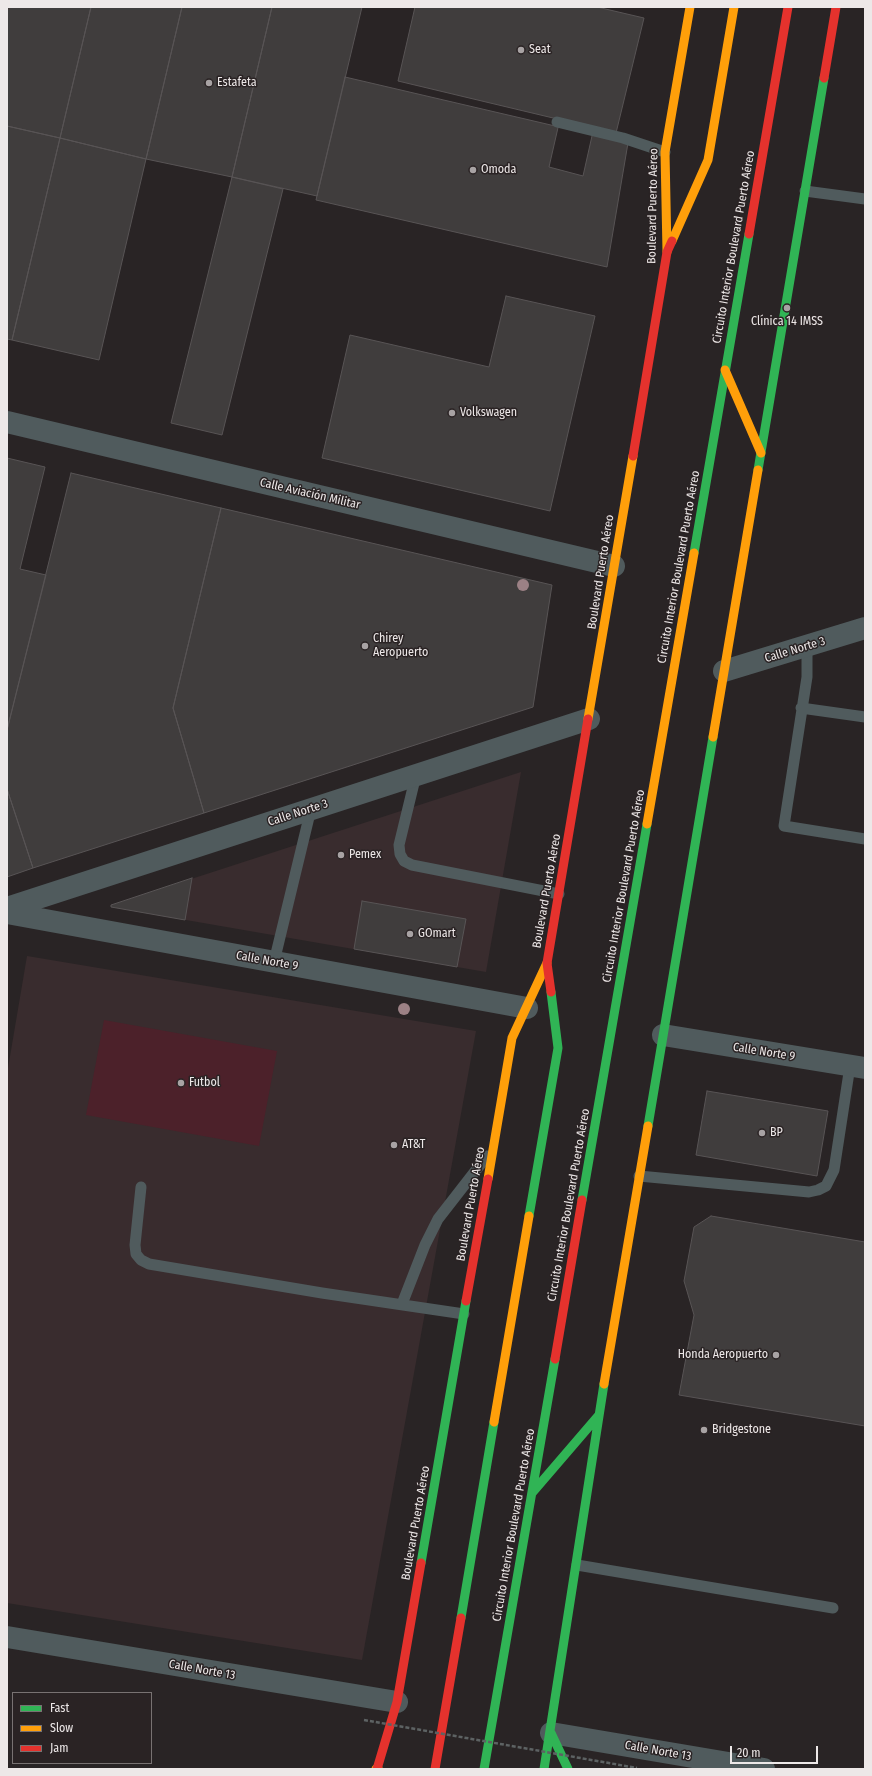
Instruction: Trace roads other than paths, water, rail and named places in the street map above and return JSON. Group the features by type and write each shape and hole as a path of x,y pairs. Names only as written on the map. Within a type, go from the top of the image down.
{"main road":[{"name":"Boulevard Puerto Aéreo","path":"377,1769 397,1702 512,1038 548,964 667,252 665,152 690,7"},
{"path":"667,252 708,160 734,7"},
{"name":"Circuito Interior Boulevard Puerto Aéreo","path":"484,1769 788,7"},
{"path":"544,1769 551,1733 599,1415 836,7"},
{"path":"725,370 761,453"},
{"path":"435,1769 558,1048 548,964"},
{"path":"532,1493 599,1415"},
{"path":"551,1733 568,1769"}],"street":[{"name":"Calle Aviación Militar","path":"7,422 614,566"},
{"name":"Calle Norte 3","path":"724,671 865,628"},
{"name":"Calle Norte 3","path":"7,908 589,719"},
{"name":"Calle Norte 9","path":"7,913 527,1008"},
{"name":"Calle Norte 9","path":"663,1035 858,1067"},
{"name":"Calle Norte 13","path":"7,1637 397,1702"},
{"name":"Calle Norte 13","path":"551,1733 764,1769"}],"lane":[{"path":"557,122 623,138 665,152"},
{"path":"805,191 865,199"},
{"path":"807,646 807,677 801,708 784,826 865,839"},
{"path":"801,708 865,717"},
{"path":"416,775 399,845 400,854 404,861 412,865 559,894"},
{"path":"274,962 311,809"},
{"path":"639,1176 809,1192 818,1190 826,1186 834,1170 858,1067"},
{"path":"402,1304 425,1246 438,1219 493,1148"},
{"path":"141,1187 135,1245 136,1254 141,1260 149,1264 314,1292 464,1314"},
{"path":"577,1565 833,1608"}],"place":[{"name":"Seat","path":"521,50"},
{"name":"Estafeta","path":"209,83"},
{"name":"Omoda","path":"473,170"},
{"name":"Clínica 14 IMSS","path":"787,308"},
{"name":"Volkswagen","path":"452,413"},
{"name":"Chirey Aeropuerto","path":"365,646"},
{"name":"Pemex","path":"341,855"},
{"name":"GOmart","path":"410,934"},
{"name":"Futbol","path":"181,1083"},
{"name":"BP","path":"762,1133"},
{"name":"AT&T","path":"394,1145"},
{"name":"Honda Aeropuerto","path":"776,1355"},
{"name":"Bridgestone","path":"704,1430"}]}
